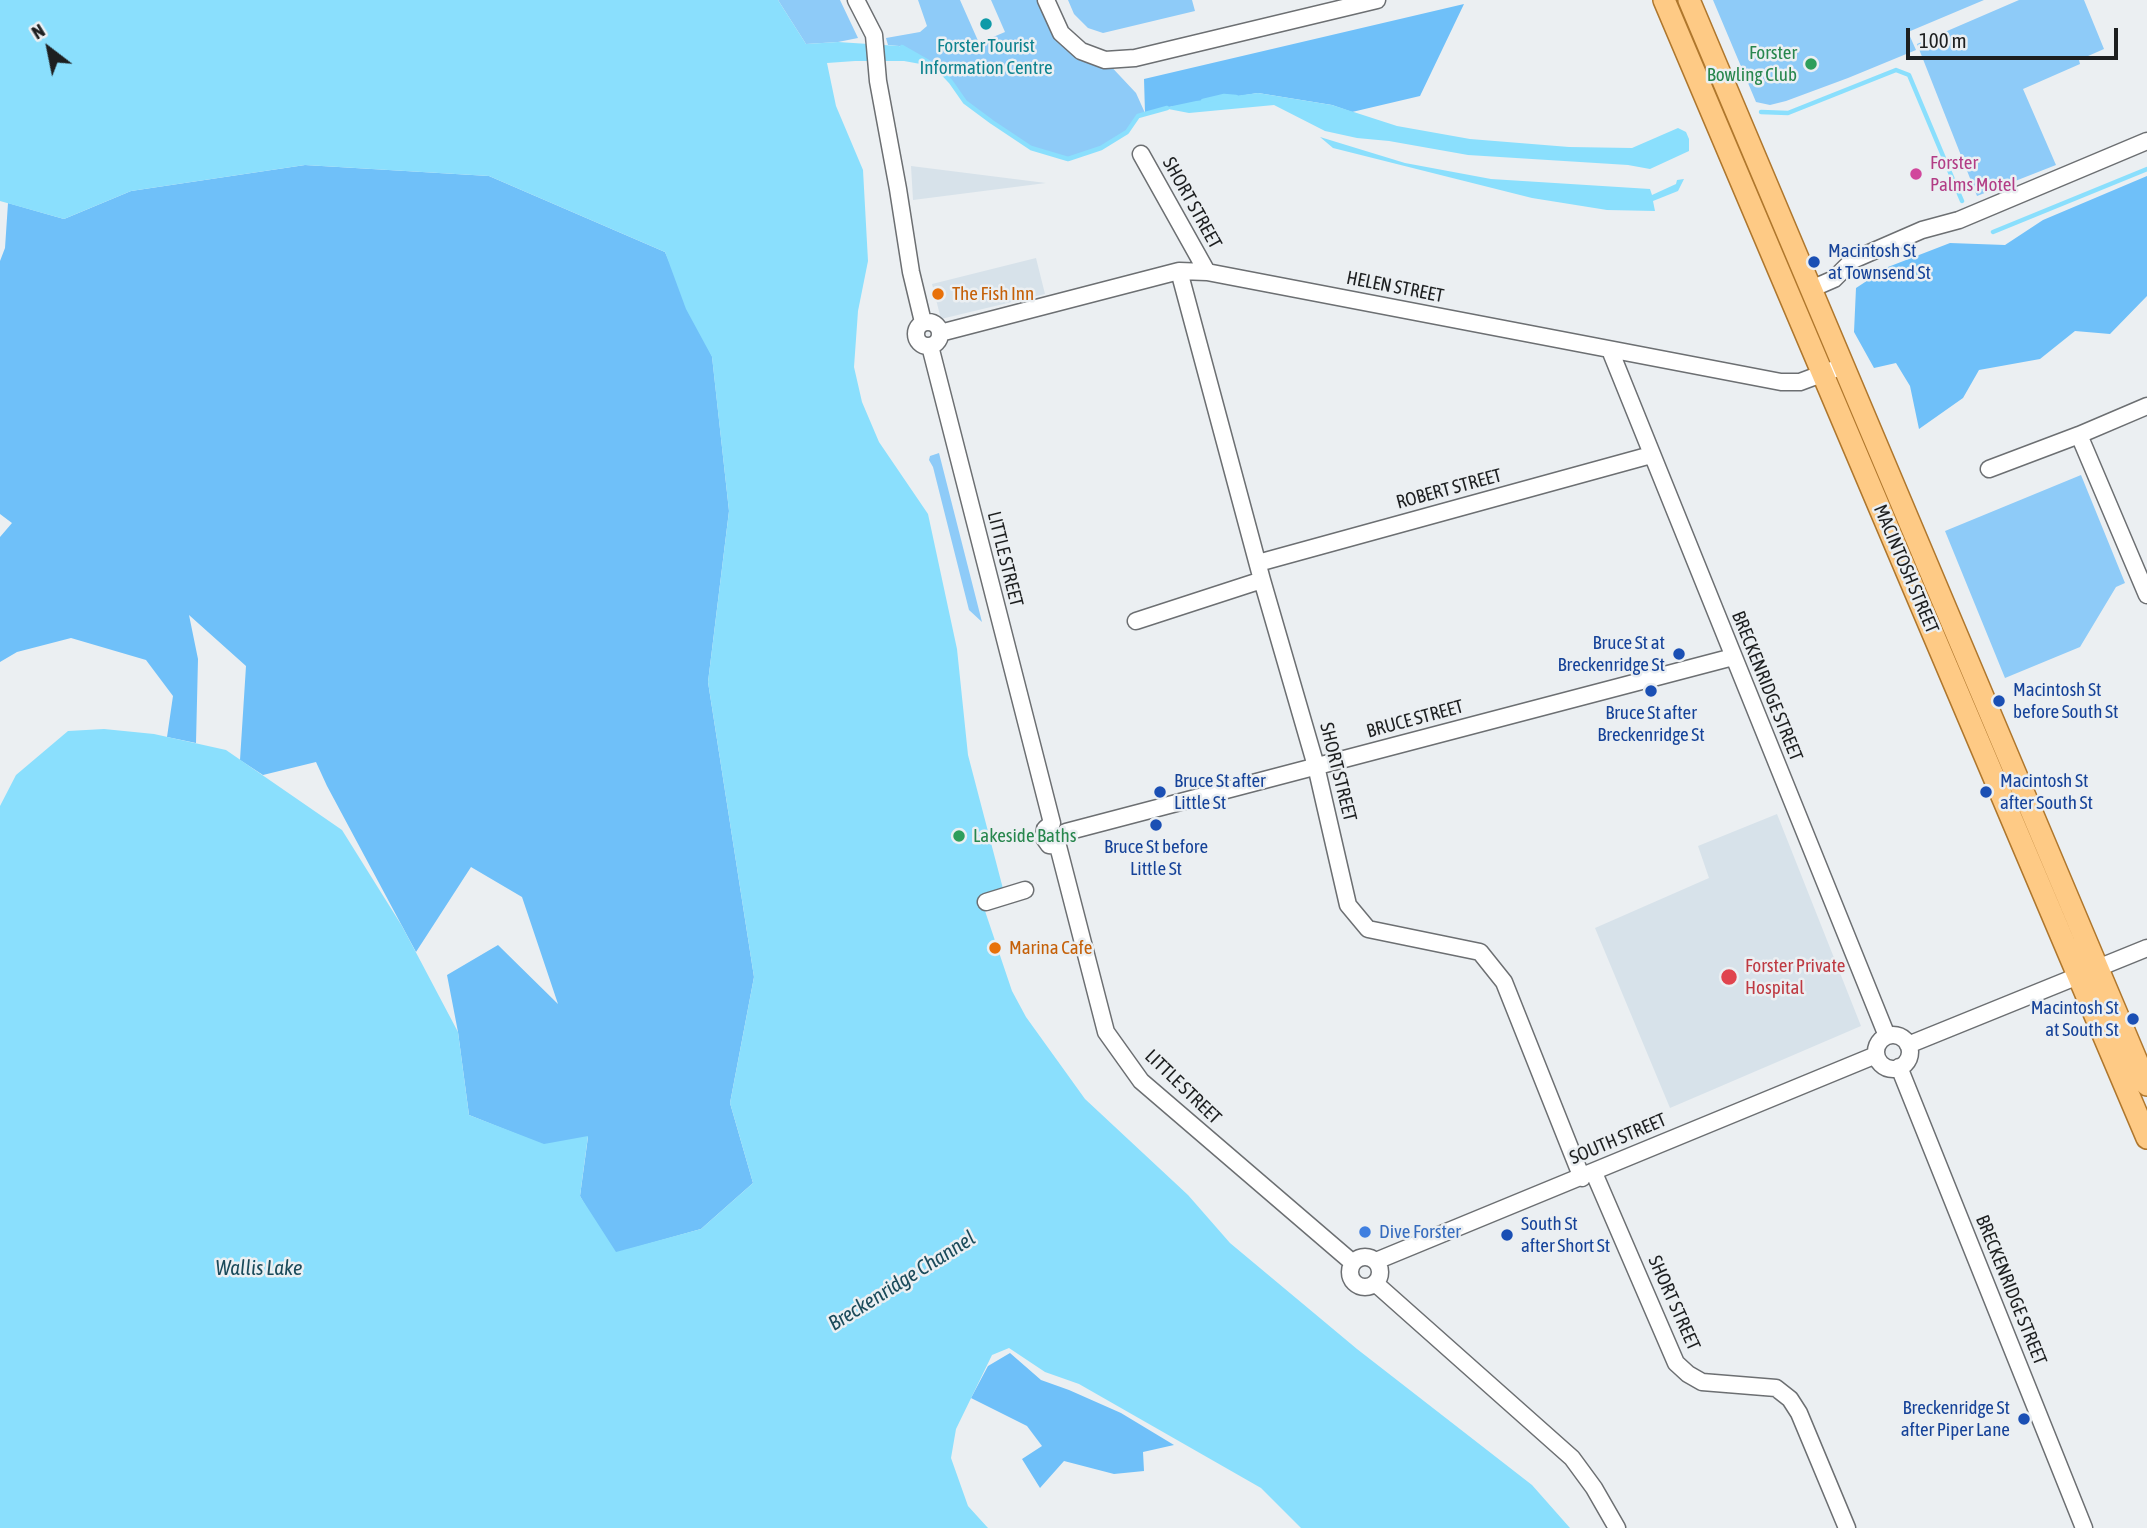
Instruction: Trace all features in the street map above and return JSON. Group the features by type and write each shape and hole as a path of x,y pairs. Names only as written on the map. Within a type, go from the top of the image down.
{"main road":[{"name":"MACINTOSH STREET","path":"1664,0 1823,375 2089,972 2147,1085"},
{"name":"MACINTOSH STREET","path":"1689,0 1843,366 2089,972 2147,1138"}],"street":[{"name":"LITTLE STREET","path":"856,0 874,36 876,64 911,272 923,322 915,331 916,339 922,345 935,339 1059,828 1065,841 1058,846 1106,1032 1141,1080 1353,1263"},
{"path":"1046,0 1061,33 1081,51 1105,60 1135,58 1377,0"},
{"path":"1811,289 1835,279 1853,260 1923,230 1959,220 2147,141"},
{"name":"SHORT STREET","path":"1141,154 1207,272"},
{"name":"HELEN STREET","path":"935,339 1180,271 1207,272 1790,383 1823,375 1843,366"},
{"name":"SHORT STREET","path":"1180,271 1262,580 1316,766 1348,905 1368,929 1480,952 1503,982 1588,1175 1676,1363 1702,1382 1776,1388 1790,1399 1799,1413 1847,1528"},
{"name":"BRECKENRIDGE STREET","path":"1610,350 1887,1036"},
{"path":"1989,469 2147,406"},
{"path":"2079,435 2147,595"},
{"name":"ROBERT STREET","path":"1258,563 1651,455"},
{"path":"1136,621 1262,580"},
{"name":"BRUCE STREET","path":"1059,828 1316,766 1733,657"},
{"path":"986,902 1025,890"},
{"path":"1908,1045 2147,948"},
{"path":"1887,1036 1899,1036 1908,1045 1908,1058 1894,1069 1885,1066 1877,1055 1878,1043 1887,1036"},
{"name":"SOUTH STREET","path":"1376,1261 1877,1055"},
{"name":"BRECKENRIDGE STREET","path":"1899,1067 2084,1528"},
{"path":"1364,1257 1376,1261 1380,1274 1375,1283 1367,1287 1356,1284 1350,1273 1353,1263 1364,1257"},
{"path":"1375,1283 1572,1458 1594,1488 1617,1528"}],"shaded area":[{"path":"778,0 840,0 858,38 806,44"},
{"path":"918,0 960,0 979,43 1005,32 991,0 1046,0 1061,33 1105,60 1136,93 1145,113 1138,116 1127,132 1101,148 1068,159 1031,148 965,102 937,67 899,46 888,45 886,38 920,32 927,26"},
{"path":"1068,0 1192,0 1195,11 1103,33 1088,28 1074,14"},
{"name":"Forster Bowling Club","path":"1713,0 1984,0 1908,32 1916,50 1848,78 1770,105 1756,102"},
{"path":"2019,0 2084,0 2104,49 2079,60 2080,64 2023,89 2056,165 1977,196 1917,44"},
{"path":"1464,4 1420,96 1352,112 1332,105 1258,93 1145,113 1144,79"},
{"path":"305,165 489,176 665,252 712,356 729,511 708,682 754,977 730,1103 753,1183 701,1229 612,1254 580,1196 588,1137 544,1145 469,1115 447,975 498,945 558,1004 522,897 471,867 416,952 316,762 263,775 240,760 246,666 189,615 198,659 196,743 167,737 173,696 146,660 71,638 17,652 0,662 0,537 12,523 0,514 0,261 5,248 8,203 64,219 131,191"},
{"path":"911,166 1046,183 913,200"},
{"path":"2147,176 2147,296 2110,334 2075,331 2040,359 1979,370 1963,398 1919,429 1910,386 1896,363 1874,368 1854,332 1856,288 1888,267 1950,243 2005,245 2043,220"},
{"path":"1036,258 1045,294 941,319 932,284"},
{"path":"939,453 982,622 969,610 929,460 930,456"},
{"path":"2081,475 2125,583 2116,587 2080,647 2005,678 1945,531"},
{"name":"Forster Private Hospital","path":"1777,814 1861,1026 1670,1108 1595,928 1709,878 1698,846"},
{"path":"1010,1353 1041,1380 1121,1413 1174,1445 1143,1452 1144,1471 1114,1474 1064,1461 1040,1488 1022,1459 1042,1446 1027,1426 971,1398 988,1366"}],"water":[{"name":"Wallis Lake","path":"0,0 778,0 806,44 838,42 899,46 937,67 904,61 827,63 836,106 863,170 868,261 858,311 854,367 862,402 879,442 928,514 957,649 968,755 1007,904 985,911 1012,991 1026,1017 1085,1099 1188,1195 1230,1243 1357,1349 1532,1485 1570,1528 1301,1528 1261,1488 1079,1384 1045,1372 1009,1348 992,1355 956,1429 951,1458 968,1506 988,1528 0,1528 0,806 16,775 68,731 104,729 154,734 226,750 342,830 402,926 458,1032 469,1115 544,1144 588,1136 580,1196 616,1252 701,1229 753,1183 730,1103 754,977 708,682 729,511 712,357 686,309 665,252 489,176 305,165 131,191 64,219 0,201"},
{"path":"1258,93 1332,105 1397,126 1470,139 1569,147 1632,148 1678,128 1686,132 1689,151 1650,169 1628,165 1468,155 1325,131 1274,105 1189,113 1163,108"},
{"path":"1320,137 1405,163 1491,179 1650,189 1652,195 1676,184 1677,180 1684,179 1678,191 1653,201 1655,211 1607,210 1532,198 1333,148"}],"waterway":[{"path":"902,47 937,67 965,102 992,122 1031,148 1068,159 1101,148 1127,132 1138,116 1167,108"},
{"path":"1761,112 1788,113 1896,70 1909,75 1962,201"},
{"path":"1203,101 1224,96 1236,97"},
{"path":"1993,232 2147,169"}],"place":[{"name":"Forster Tourist Information Centre","path":"986,24"},
{"name":"Forster Bowling Club","path":"1811,64"},
{"name":"Forster Palms Motel","path":"1916,174"},
{"name":"Macintosh St at Townsend St","path":"1814,262"},
{"name":"The Fish Inn","path":"938,294"},
{"name":"Bruce St at Breckenridge St","path":"1679,654"},
{"name":"Bruce St after Breckenridge St","path":"1651,691"},
{"name":"Macintosh St before South St","path":"1999,701"},
{"name":"Bruce St after Little St","path":"1160,792"},
{"name":"Macintosh St after South St","path":"1986,792"},
{"name":"Bruce St before Little St","path":"1156,825"},
{"name":"Lakeside Baths","path":"959,836"},
{"name":"Marina Cafe","path":"995,948"},
{"name":"Forster Private Hospital","path":"1729,977"},
{"name":"Macintosh St at South St","path":"2133,1019"},
{"name":"Dive Forster","path":"1365,1232"},
{"name":"South St after Short St","path":"1507,1235"},
{"name":"Breckenridge St after Piper Lane","path":"2024,1419"}],"water label":[{"name":"Breckenridge Channel","path":"902,1281"}]}
